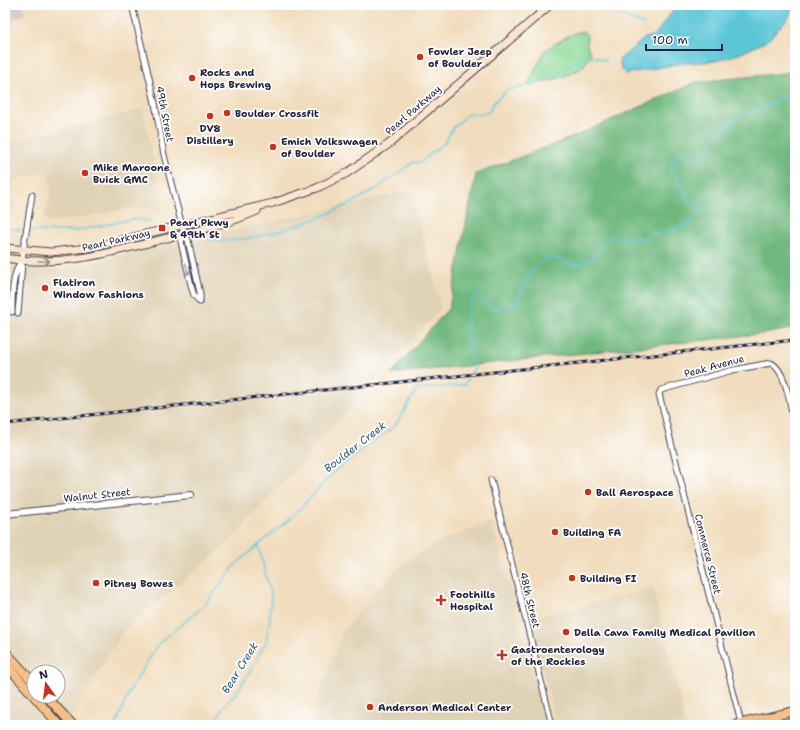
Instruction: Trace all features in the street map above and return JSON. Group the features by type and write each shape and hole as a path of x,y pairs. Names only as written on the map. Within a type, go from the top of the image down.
{"main road":[{"name":"Pearl Parkway","path":"5,248 23,251 56,252 88,248 273,203 303,194 330,182 374,155 550,5"},
{"name":"Pearl Parkway","path":"5,258 51,261 85,258 235,220 273,203"},
{"path":"5,650 26,674"},
{"path":"5,664 59,725"},
{"path":"53,704 71,723"},
{"path":"739,724 795,711"},
{"path":"784,725 795,723"}],"street":[{"name":"49th Street","path":"132,5 155,103 164,155 184,234"},
{"path":"15,313 32,195"},
{"path":"184,234 188,240 200,293 200,302 194,295 192,289 181,242 184,234"},
{"name":"Peak Avenue","path":"661,390 733,370 771,362 776,365 782,373 795,428"},
{"name":"Commerce Street","path":"661,390 659,394 739,724"},
{"name":"48th Street","path":"491,480 552,725"},
{"name":"Walnut Street","path":"5,514 191,495"}],"shaded area":[{"path":"5,5 23,5 25,14 5,23"},
{"path":"143,109 163,211 130,208 71,220 46,220 44,216 52,191 48,172 19,178 14,182 12,194 13,202 17,207 5,216 5,110 11,137 10,142"},
{"path":"412,190 441,308 229,542 124,630 66,725 5,725 5,265 59,270"},
{"name":"Foothills Hospital","path":"492,522 545,725 312,725 321,690 343,630 395,570 436,543"},
{"path":"653,588 686,725 556,725 530,619"}],"green space":[{"path":"578,32 584,32 587,36 587,45 591,55 582,68 563,77 527,86 545,50 568,36"},
{"path":"795,72 795,328 769,333 391,374 449,308 476,174 575,136 696,82"}],"water":[{"path":"677,5 793,5 789,17 767,41 739,54 715,61 677,64 625,74 622,71 619,60 645,38 655,35"}],"waterway":[{"path":"594,5 644,25"},
{"path":"209,239 235,240 250,238 275,232 331,213 365,195 413,162 420,163 444,143 454,127 469,113 479,115 489,112 493,103 507,90 527,86 564,70 574,62 584,58 596,57 606,61"},
{"name":"Boulder Creek","path":"116,725 129,692 159,643 205,605 236,564 293,516 336,470 395,426 417,389 464,385 475,367 467,331 468,313 475,295 496,309 518,301 535,267 547,259 559,259 569,264 582,263 589,260 609,237 645,238 653,233 674,230 694,220 702,208 701,201 690,204 670,165 680,153 705,157 714,140 730,122 795,91"},
{"path":"28,231 75,231 134,219 154,222"},
{"path":"5,227 25,231"},
{"name":"Bear Creek","path":"214,725 224,706 237,692 266,642 270,617 271,595 258,545"}],"railway":[{"path":"5,424 795,340"}],"place":[{"name":"Fowler Jeep of Boulder","path":"420,57"},
{"name":"Rocks and Hops Brewing","path":"192,78"},
{"name":"Boulder Crossfit","path":"227,113"},
{"name":"DV8 Distillery","path":"210,116"},
{"name":"Emich Volkswagen of Boulder","path":"273,147"},
{"name":"Mike Maroone Buick GMC","path":"85,173"},
{"name":"Pearl Pkwy & 49th St","path":"162,228"},
{"name":"Flatiron Window Fashions","path":"45,288"},
{"name":"Ball Aerospace","path":"588,492"},
{"name":"Building FA","path":"555,532"},
{"name":"Building FI","path":"572,578"},
{"name":"Pitney Bowes","path":"96,583"},
{"name":"Foothills Hospital","path":"441,600"},
{"name":"Della Cava Family Medical Pavilion","path":"566,632"},
{"name":"Gastroenterology of the Rockies","path":"502,655"},
{"name":"Anderson Medical Center","path":"370,707"}]}
